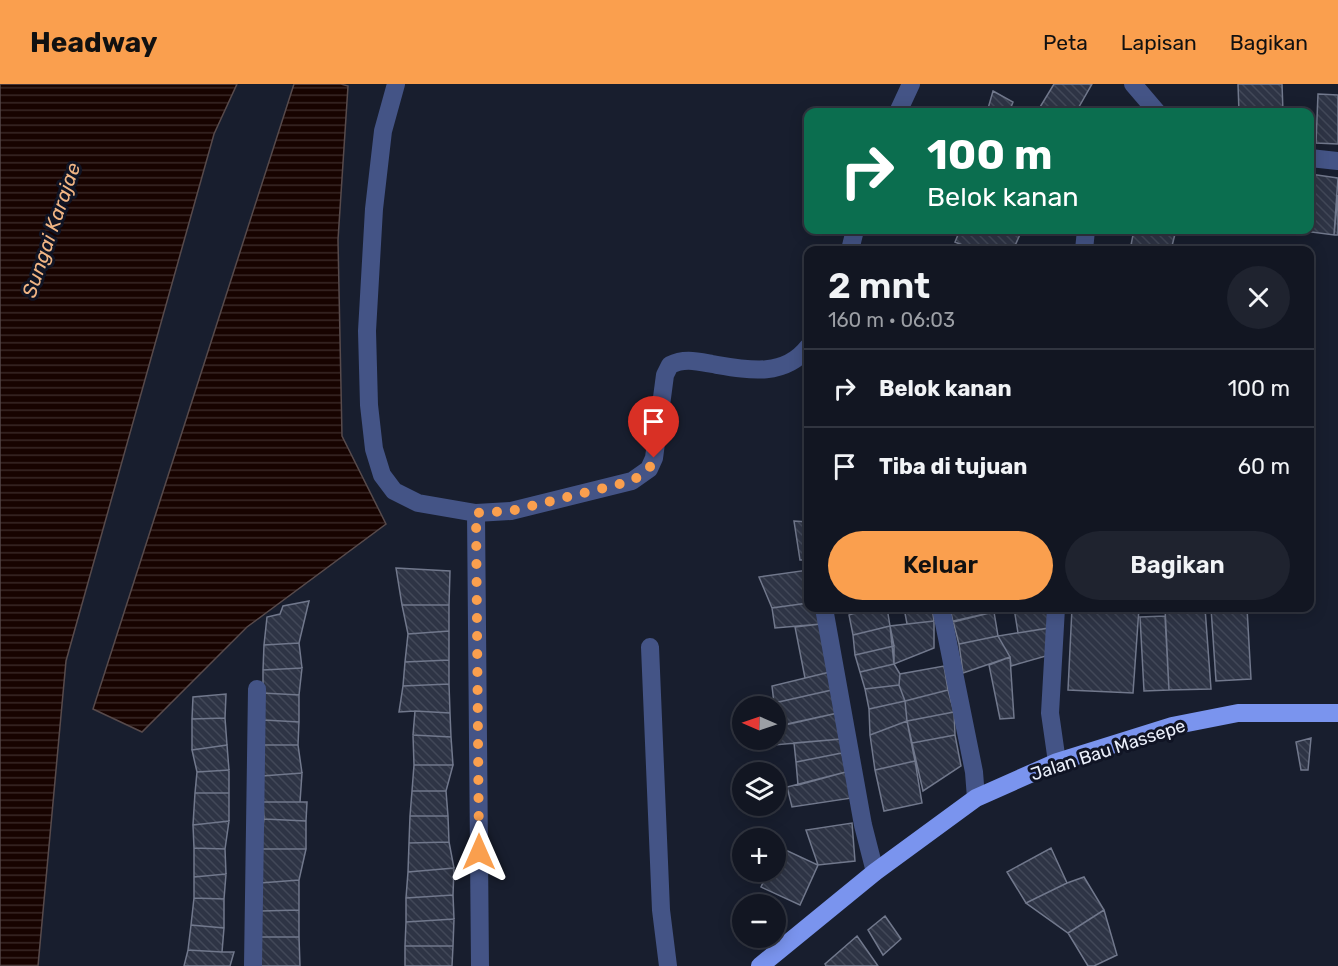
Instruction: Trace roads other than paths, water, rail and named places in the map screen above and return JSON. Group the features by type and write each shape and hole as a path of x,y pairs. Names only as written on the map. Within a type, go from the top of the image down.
{"highway":[{"name":"Jalan Bau Massepe","path":"760,966 874,872 976,798 1057,762 1172,726 1238,713 1338,713"}],"street":[{"path":"396,84 383,131 374,209 367,331 369,405 374,449 382,475 394,491 418,503 476,513 511,511 632,481 649,469 654,458 665,375 670,365 688,360 765,370 780,368 795,362 804,352"},
{"path":"900,108 910,84"},
{"path":"1133,84 1154,108"},
{"path":"1314,158 1338,161"},
{"path":"476,513 480,966"},
{"path":"825,612 863,825 874,872"},
{"path":"942,612 974,772 976,798"},
{"path":"1056,612 1050,713 1057,762"},
{"path":"650,647 661,910 668,966"},
{"path":"253,966 257,689"}],"water":[{"name":"Sungai Karajae","path":"0,84 237,84 214,134 66,661 38,966 0,966"},
{"path":"294,84 348,86 338,240 342,436 386,524 247,627 142,732 93,709"}]}
